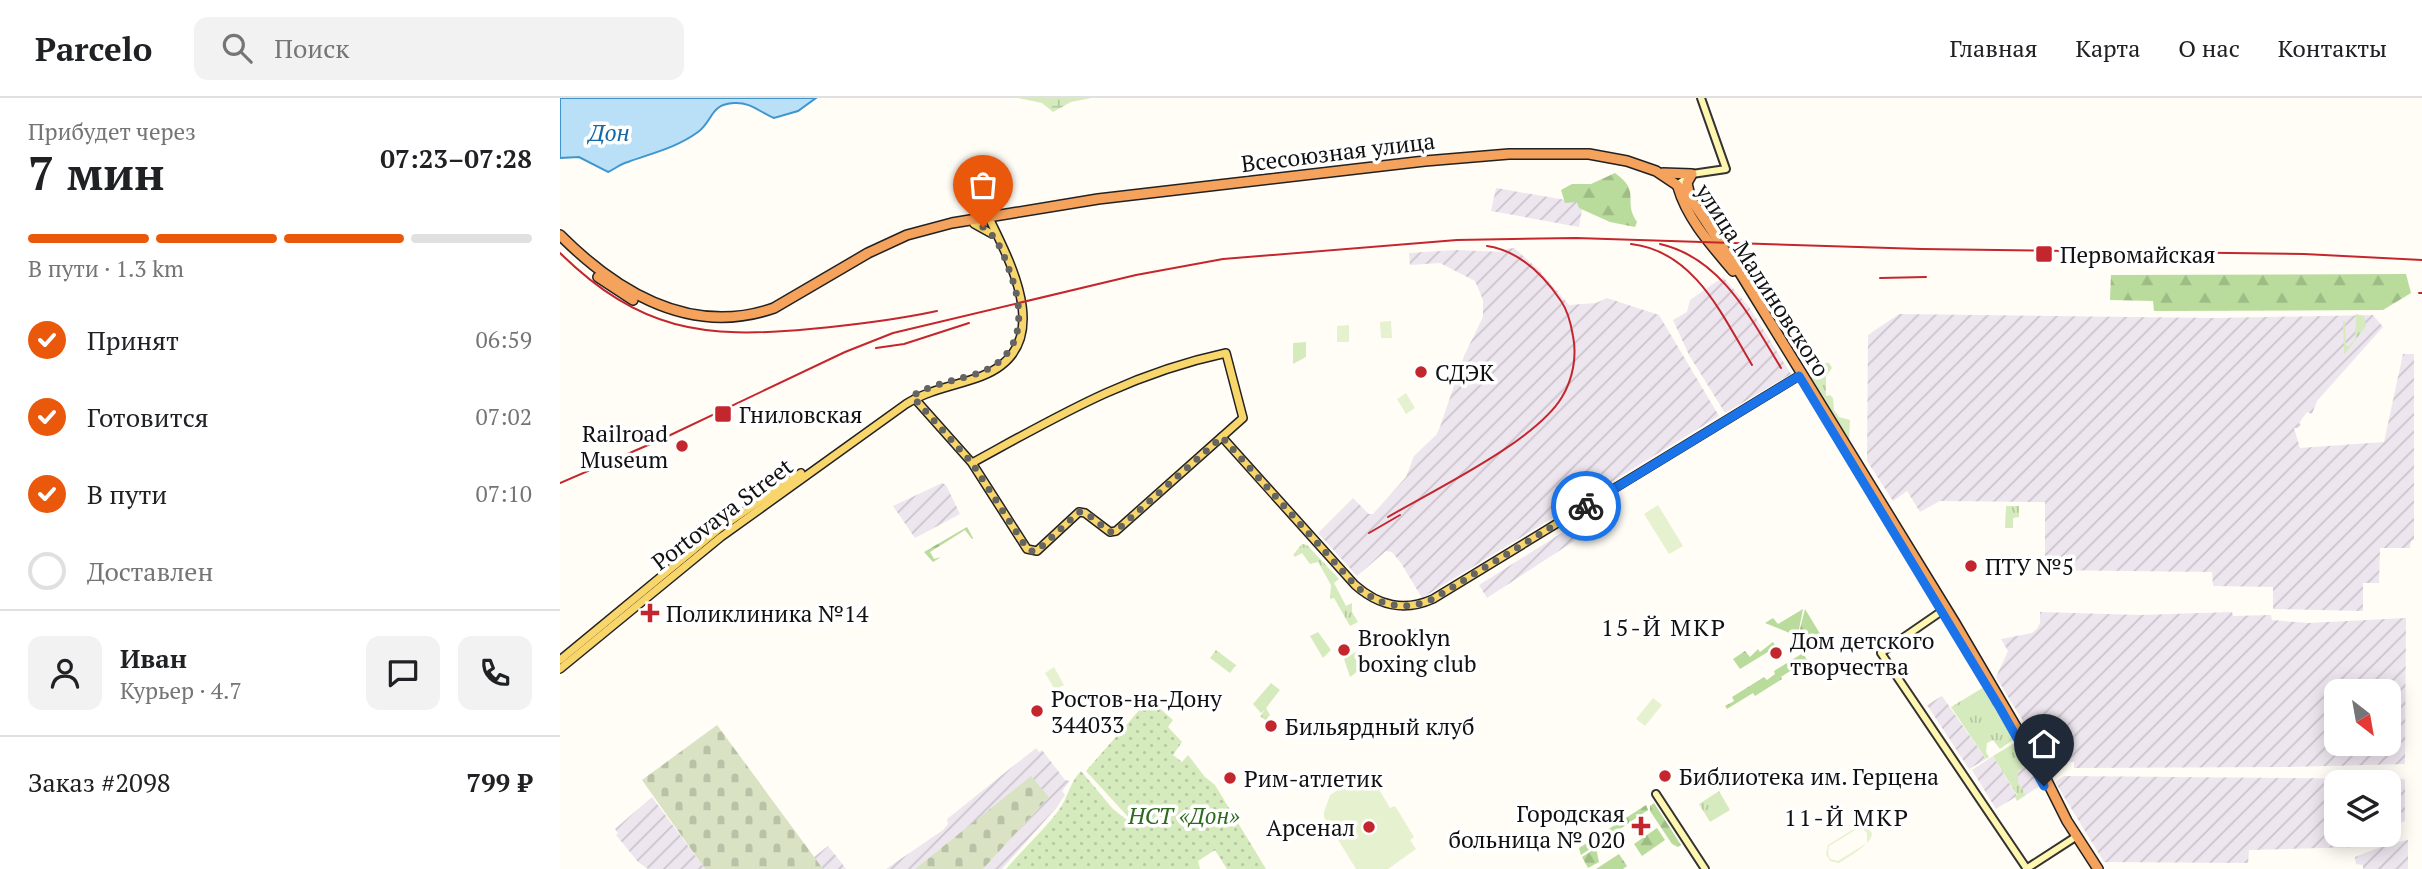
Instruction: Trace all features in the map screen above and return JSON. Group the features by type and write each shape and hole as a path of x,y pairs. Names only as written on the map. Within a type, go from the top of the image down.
{"highway":[{"name":"Всесоюзная улица","path":"602,276 637,295 687,313 709,316 743,315 760,313 787,302 868,253 907,236 952,223 990,219 1098,199 1468,157 1589,154 1656,171 1677,184"},
{"path":"1656,171 1692,174 1687,187 1692,201"},
{"name":"улица Малиновского","path":"1677,184 1692,201 1740,273 1800,375"},
{"name":"улица Малиновского","path":"1677,184 1688,212 1737,275 1943,608 2039,775 2052,806 2095,869"},
{"name":"Всесоюзная улица","path":"602,276 635,301 653,309 709,321 743,320 762,317 790,306 886,249 925,234 990,219"},
{"path":"560,235 602,276"},
{"path":"560,244 602,276"}],"main road":[{"path":"990,219 996,225 994,234"},
{"path":"972,463 1107,391 1154,372 1226,353 1243,418 1116,531 1110,532 1086,513 1074,515 1037,551 1026,547 972,463 914,397 982,376 1001,366 1016,348 1022,330 1022,305 1010,263 994,234 990,219"},
{"path":"974,224 994,234"},
{"path":"1222,437 1355,585 1371,597 1396,606 1419,605 1800,375"},
{"name":"Portovaya Street","path":"560,660 720,528 914,397"},
{"name":"Portovaya Street","path":"560,669 721,537 914,397"}],"street":[{"path":"1677,184 1692,174 1726,169 1701,98"},
{"path":"1943,608 1881,653 2027,869 2075,837"},
{"path":"1656,794 1705,869"}],"shaded area":[{"path":"1496,188 1583,203 1579,227 1491,211"},
{"path":"1514,248 1538,269 1569,305 1596,303 1607,298 1659,315 1719,416 1422,598 1392,552 1386,551 1357,576 1318,533 1353,498 1369,514 1373,514 1406,477 1414,456 1436,435 1440,427 1464,356 1483,317 1483,300 1475,281 1440,263 1410,265 1409,253 1456,250 1505,252 1506,249"},
{"path":"1723,277 1749,307 1791,374 1725,413 1689,355 1673,320 1687,312 1690,300"},
{"path":"1899,314 2213,318 2373,315 2383,327 2317,401 2312,414 2307,412 2299,423 2301,425 2294,428 2300,448 2384,442 2403,354 2414,354 2414,540 2411,541 2410,548 2380,548 2379,583 2363,583 2363,611 2273,609 2273,587 2213,586 2212,572 2045,570 2045,502 1940,501 1920,512 1907,491 1893,501 1867,461 1868,335"},
{"path":"942,483 946,485 960,514 915,538 893,506"},
{"path":"1587,517 1594,528 1487,598 1479,585"},
{"path":"2040,612 2140,615 2232,612 2233,616 2271,615 2272,620 2308,623 2406,618 2405,764 2074,768 2074,762 2048,762 1996,677 2008,651 2001,639 2032,633 2037,629"},
{"path":"1942,696 1986,759 1969,769 1927,705"},
{"path":"1036,748 1039,752 1042,750 1065,780 1070,781 1062,791 1065,795 1057,807 1002,869 983,869 1049,797 954,840 915,869 886,869 943,830 948,824 947,819"},
{"path":"1993,756 2017,796 1996,809 1972,770"},
{"path":"2028,765 2040,786 2026,795 2018,782 2018,771"},
{"path":"2064,776 2324,778 2324,847 2358,847 2249,850 2248,863 2104,862 2055,782"},
{"path":"2401,779 2405,779 2405,821 2401,823"},
{"path":"652,797 705,869 648,869 638,862 616,835 618,833 615,829"},
{"path":"2408,840 2408,869 2363,869 2363,865 2356,864 2355,857 2381,847 2401,847 2401,841"},
{"path":"828,846 846,869 823,869 814,857"}],"green space":[{"path":"1018,98 1091,98 1071,102 1053,112 1042,103"},
{"path":"1615,173 1630,191 1631,208 1637,222 1635,227 1610,222 1579,208 1577,202 1565,203 1561,190 1572,184 1591,184"},
{"path":"2406,274 2411,293 2383,310 2154,311 2153,301 2110,300 2111,275"},
{"path":"2356,314 2364,316 2366,326 2344,355 2343,321 2346,346 2349,346 2355,339"},
{"path":"1391,321 1392,338 1381,338 1380,322"},
{"path":"1349,325 1349,342 1337,342 1337,326"},
{"path":"1306,342 1306,357 1293,364 1293,343"},
{"path":"1829,363 1832,368 1826,376 1826,396 1833,398 1834,410 1839,417 1850,420 1849,441 1810,380 1813,371"},
{"path":"1406,393 1415,408 1406,414 1397,399"},
{"path":"1658,505 1683,546 1669,554 1644,514"},
{"path":"2006,506 2019,506 2019,517 2013,518 2013,528 2005,528"},
{"path":"967,527 973,538 965,530 930,552 934,559 941,557 933,562 924,552"},
{"path":"1302,544 1307,545 1339,579 1334,583 1346,606 1352,603 1352,612 1358,622 1350,626 1334,598 1330,599 1331,585 1318,562 1310,564 1302,553 1295,557 1293,555"},
{"path":"1803,609 1798,634 1765,623 1773,618 1778,624"},
{"path":"1805,609 1822,637 1812,643 1798,637"},
{"path":"1418,627 1425,639 1413,647 1406,634"},
{"path":"1318,632 1331,650 1323,658 1310,636"},
{"path":"1773,642 1776,647 1740,669 1733,659 1745,651 1750,657 1758,649 1760,652"},
{"path":"1216,650 1236,665 1230,673 1210,658"},
{"path":"1356,652 1365,666 1350,677 1344,659"},
{"path":"1803,653 1807,660 1781,677 1782,679 1727,709 1725,706 1734,701 1732,697 1764,677 1767,680 1775,674 1774,671"},
{"path":"1054,667 1064,685 1055,690 1045,673"},
{"path":"1271,683 1280,690 1266,708 1270,715 1265,720 1260,716 1265,710 1261,713 1253,704"},
{"path":"1984,687 2014,739 2000,749 1993,740 1987,743 1986,752 1989,757 1986,759 1951,707"},
{"path":"1653,698 1662,705 1645,726 1636,719"},
{"name":"НСТ «Дон»","path":"1149,699 1173,720 1168,727 1182,742 1173,755 1182,762 1188,755 1215,785 1266,869 1227,869 1215,850 1198,861 1200,869 1006,869 1059,810 1081,771 1113,809 1141,831 1086,771"},
{"path":"717,725 823,869 705,869 642,780"},
{"path":"2016,742 2028,765 2018,771 2018,782 2026,795 2017,801 2017,795 1993,756"},
{"name":"Арсенал","path":"1368,771 1390,808 1395,806 1414,837 1410,840 1416,849 1388,869 1356,869 1324,817 1330,795"},
{"path":"1031,776 1049,797 983,869 915,869"},
{"path":"1719,791 1730,810 1710,822 1699,804"},
{"path":"1654,803 1681,845 1678,847 1672,844 1650,811 1650,806"},
{"path":"1646,805 1648,810 1581,855 1579,848"},
{"path":"1857,827 1868,829 1872,833 1867,843 1867,833 1863,829 1857,829 1829,846 1830,859 1838,861 1866,843 1839,863 1830,861 1826,854 1828,845"},
{"path":"1657,828 1665,840 1642,856 1634,844"},
{"path":"1596,848 1599,862 1588,868 1582,857"},
{"path":"1619,854 1627,866 1623,869 1596,869"}],"water":[{"name":"Дон","path":"560,98 816,98 798,111 774,118 745,104 720,106 703,128 690,138 608,172 579,157 560,158"}],"railway":[{"path":"560,483 662,439 845,352 893,333 1136,275 1223,259 1457,240 1576,238 1922,249 2304,254 2422,260"},
{"path":"1631,244 1653,249 1673,259 1690,273 1718,307 1752,365"},
{"path":"1660,244 1682,251 1718,276 1746,311 1781,368"},
{"path":"1388,517 1482,463 1530,431 1549,414 1569,383 1575,351 1570,322 1563,305 1530,265 1510,253 1487,246"},
{"path":"560,253 589,279 646,314 705,330 772,332 810,329 937,311"},
{"path":"1880,278 1926,277"},
{"path":"876,348 904,344 969,323"},
{"path":"1369,533 1400,515"}],"way so far":[{"path":"983,227 992,234 1001,251 1015,288 1019,320 1016,339 1008,355 998,363 912,396 972,463 1027,549 1037,551 1079,512 1086,513 1110,532 1116,531 1222,437 1355,585 1362,592 1387,605 1404,607 1433,599 1586,506"}],"place":[{"name":"Первомайская","path":"2044,254"},
{"name":"СДЭК","path":"1421,372"},
{"name":"Гниловская","path":"723,414"},
{"name":"Railroad Museum","path":"682,446"},
{"name":"ПТУ №5","path":"1971,566"},
{"name":"Поликлиника №14","path":"650,613"},
{"name":"Brooklyn boxing club","path":"1344,650"},
{"name":"Дом детского творчества","path":"1776,653"},
{"name":"Ростов-на-Дону 344033","path":"1037,711"},
{"name":"Бильярдный клуб","path":"1271,726"},
{"name":"Библиотека им. Герцена","path":"1665,776"},
{"name":"Рим-атлетик","path":"1230,778"},
{"name":"Городская больница № 020","path":"1641,826"},
{"name":"Арсенал","path":"1369,827"}],"district":[{"name":"15-Й МКР","path":"1664,627"},
{"name":"11-Й МКР","path":"1847,817"}],"route":[{"path":"1586,506 1799,376 1942,610 2044,786"}]}
